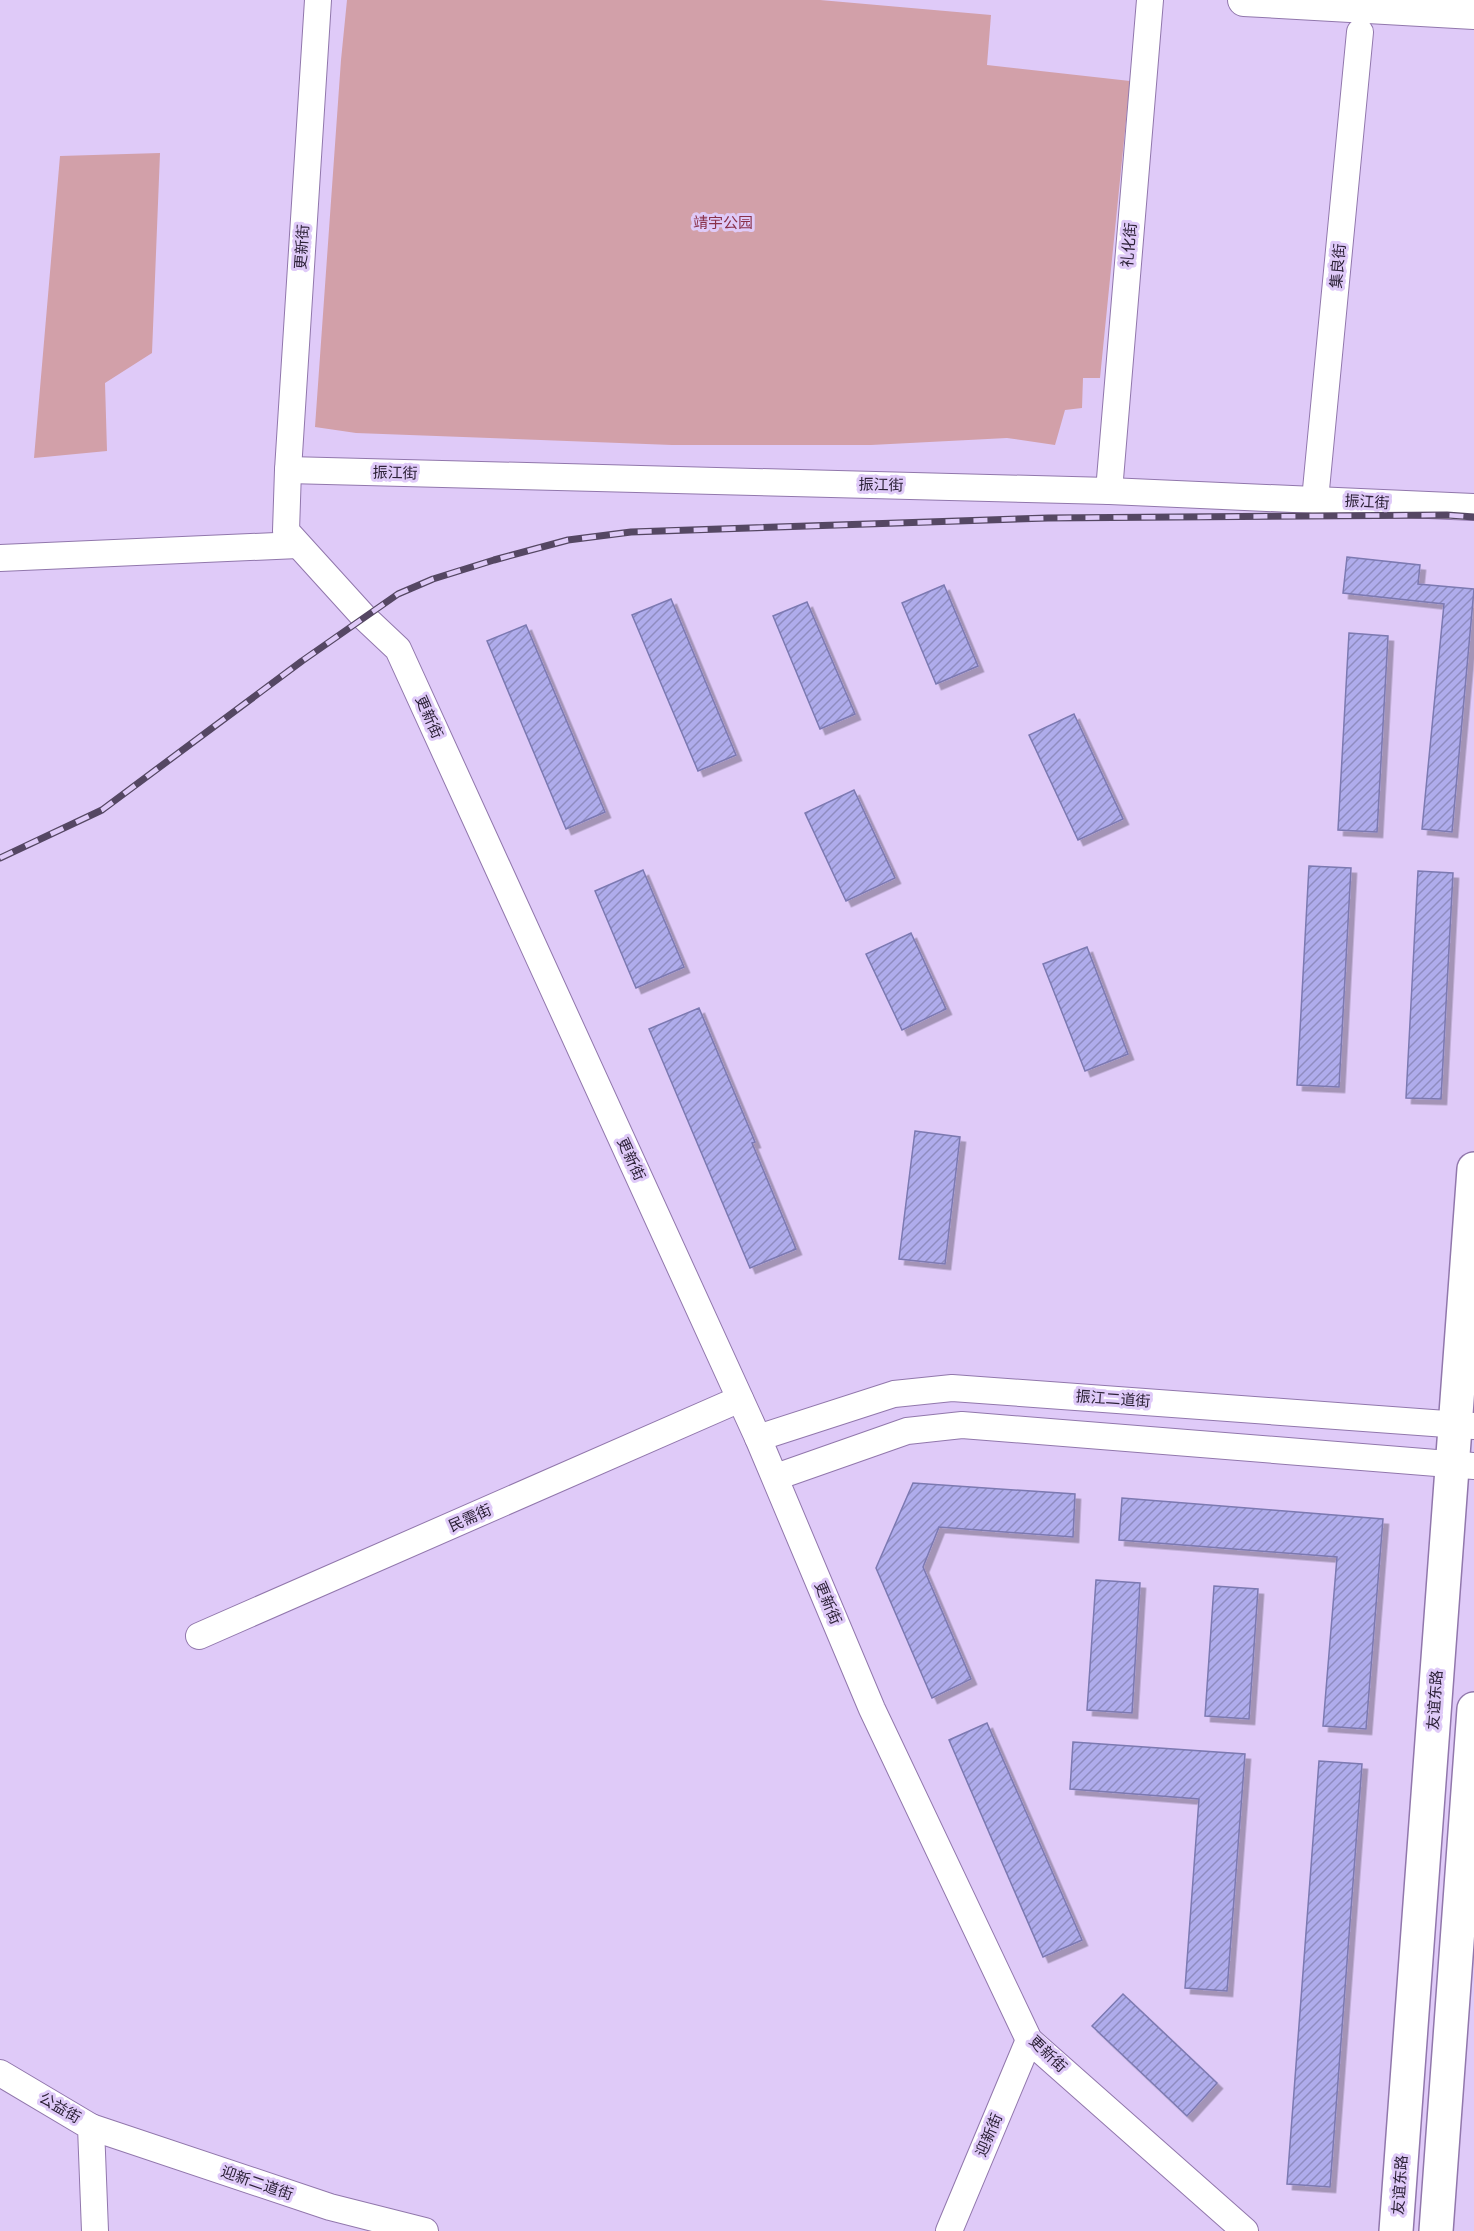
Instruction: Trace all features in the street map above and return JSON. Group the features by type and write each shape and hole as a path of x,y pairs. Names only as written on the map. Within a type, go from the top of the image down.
{"highway":[{"name":"友谊东路","path":"1396,2231 1463,1466 1474,1169"},
{"path":"1436,2231 1474,1709"}],"main road":[{"path":"1245,0 1474,13"}],"street":[{"name":"更新街","path":"318,0 288,471 292,538 364,617 398,649 776,1477 873,1709 1029,2040 1245,2231"},
{"name":"礼化街","path":"1109,491 1150,0"},
{"name":"集良街","path":"1315,500 1360,32"},
{"name":"振江街","path":"288,471 1109,491 1474,507"},
{"path":"0,548 292,538"},
{"path":"0,558 292,538"},
{"name":"振江二道街","path":"758,1438 894,1394 952,1388 1465,1426"},
{"name":"民需街","path":"199,1636 740,1399"},
{"path":"776,1477 907,1431 962,1425 1463,1466"},
{"name":"迎新街","path":"949,2231 1029,2040"},
{"name":"公益街","path":"0,2073 91,2127 95,2231"},
{"name":"迎新二道街","path":"91,2127 330,2207 425,2231"}],"green space":[{"name":"靖宇公园","path":"347,0 820,0 991,15 987,65 1130,81 1100,378 1083,378 1082,408 1065,410 1055,445 1007,438 871,445 672,445 356,433 315,427"},
{"path":"160,153 152,353 105,383 107,451 34,458 60,156"}],"building":[{"path":"1347,557 1420,565 1418,584 1474,589 1452,832 1422,829 1444,604 1343,593"},
{"path":"944,585 978,666 936,684 902,603"},
{"path":"671,599 736,755 698,771 632,615"},
{"path":"807,602 855,714 820,729 773,616"},
{"path":"526,625 605,812 566,829 487,641"},
{"path":"1349,633 1388,636 1377,832 1338,830"},
{"path":"1074,714 1123,819 1078,840 1029,735"},
{"path":"854,790 895,878 846,901 805,813"},
{"path":"1309,866 1351,868 1339,1087 1297,1085"},
{"path":"643,870 684,967 636,988 595,891"},
{"path":"1418,871 1453,873 1441,1099 1406,1098"},
{"path":"911,933 946,1009 902,1030 866,954"},
{"path":"1087,947 1128,1054 1085,1071 1043,964"},
{"path":"699,1008 755,1142 752,1143 796,1249 750,1268 649,1029"},
{"path":"915,1131 960,1137 945,1264 899,1259"},
{"path":"913,1483 1075,1494 1073,1537 939,1527 923,1567 971,1679 932,1698 876,1568"},
{"path":"1122,1498 1383,1519 1366,1729 1323,1726 1337,1557 1119,1540"},
{"path":"1096,1580 1140,1583 1132,1713 1087,1710"},
{"path":"1214,1586 1258,1589 1249,1719 1205,1716"},
{"path":"987,1723 1082,1940 1043,1957 949,1740"},
{"path":"1073,1742 1245,1754 1227,1991 1185,1988 1199,1799 1070,1789"},
{"path":"1319,1761 1362,1764 1330,2187 1287,2184"},
{"path":"1123,1994 1217,2083 1187,2116 1092,2026"}],"railway":[{"path":"0,858 102,810 302,661 398,594 433,579 568,540 631,532 1048,518 1447,515 1474,517"}]}
